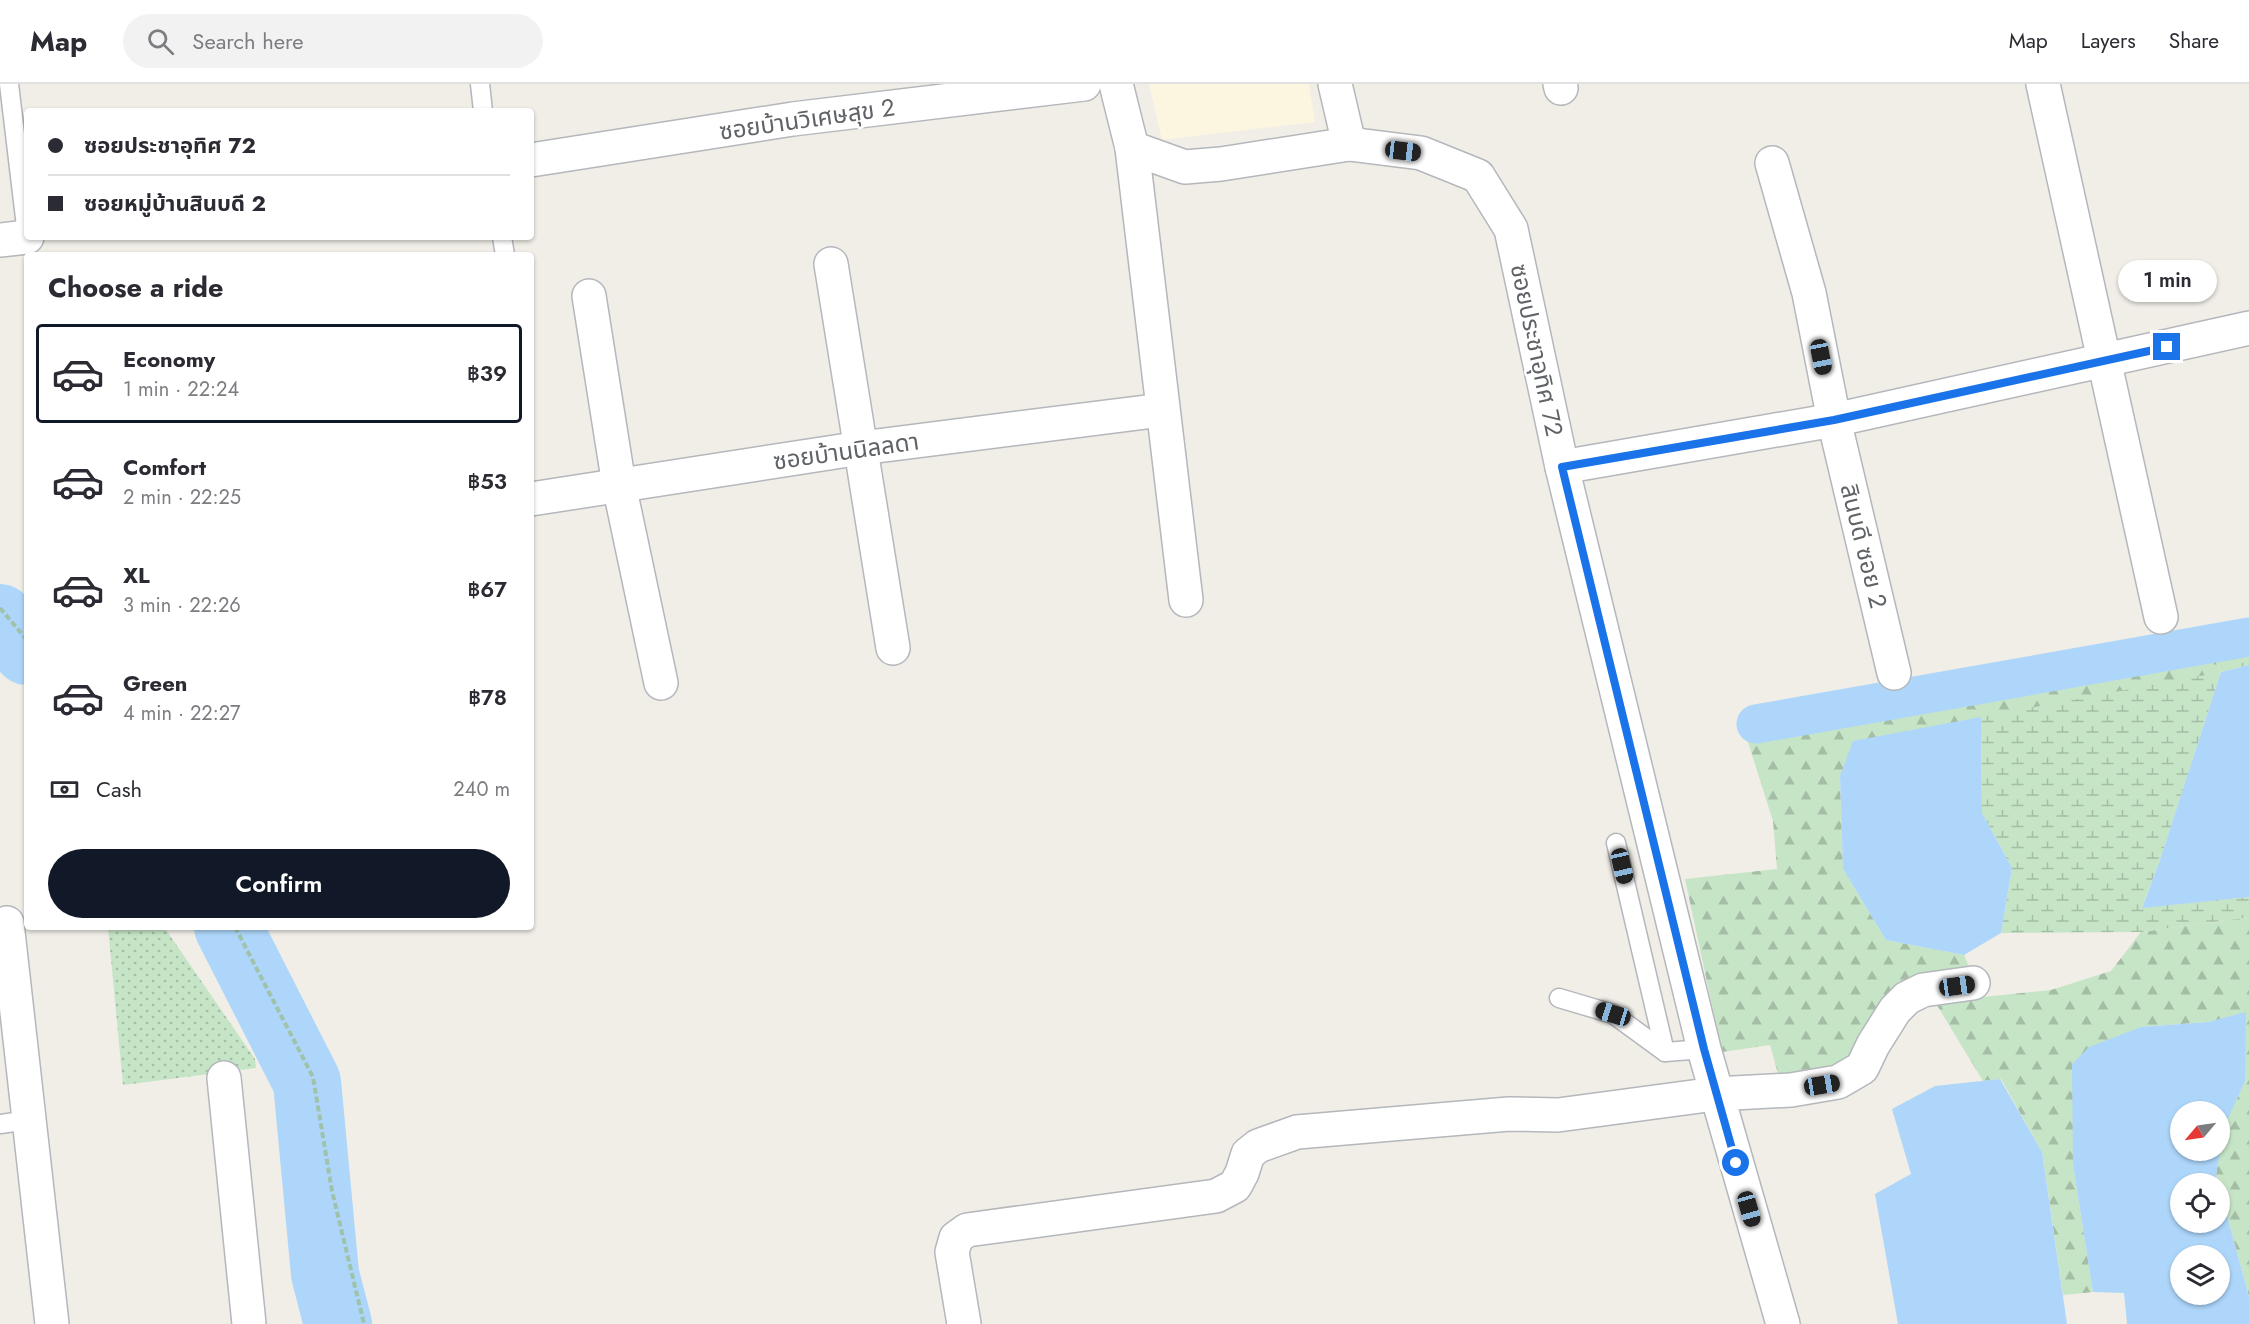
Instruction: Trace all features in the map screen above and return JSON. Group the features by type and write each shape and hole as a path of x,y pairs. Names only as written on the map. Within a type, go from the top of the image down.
{"street":[{"name":"ซอยบ้านวิเศษสุข 2","path":"534,160 793,119 1084,84"},
{"path":"1116,84 1132,148 1186,600"},
{"path":"1335,84 1349,144"},
{"path":"2043,84 2161,617"},
{"name":"ซอยประชาอุทิศ 72","path":"1132,148 1185,167 1221,164 1349,144 1421,153 1479,176 1511,229 1562,467 1715,1094 1783,1324"},
{"name":"สินบดี ซอย 2","path":"1772,163 1809,293 1834,420 1894,673"},
{"path":"0,240 24,236"},
{"path":"831,264 892,648"},
{"path":"589,296 619,485 661,682"},
{"path":"1562,467 1834,420 2105,362 2249,328"},
{"name":"ซอยบ้านนิลลดา","path":"534,499 861,448 1162,410"},
{"path":"7,923 14,1122 52,1324"},
{"path":"964,1324 952,1252 956,1238 967,1230 1216,1196 1235,1186 1248,1154 1258,1146 1297,1132 1509,1114 1558,1115 1715,1094 1791,1090 1838,1082 1862,1068 1873,1045 1895,1010 1907,998 1923,990 1973,983"},
{"path":"224,1078 249,1324"}],"lane":[{"path":"9,84 24,211"},
{"path":"480,84 483,108"},
{"path":"1616,843 1665,1052"},
{"path":"1558,998 1613,1014 1665,1052 1704,1049"}],"path":[{"path":"0,608 24,636"},
{"path":"237,930 312,1077 332,1191 364,1324"}],"shaded area":[{"path":"1149,84 1309,84 1315,122 1162,140"}],"green space":[{"path":"2249,624 2249,665 2221,672 2201,633"},
{"path":"2201,633 2221,672 1840,776 1843,869 1886,940 1964,955 1982,997 2051,990 2111,971 2141,932 2249,917 2249,1297 2230,1227 2230,1173 2216,1173 2218,1161 2230,1161 2230,1114 2245,1081 2245,1013 2208,1022 2141,1027 2073,1165 2093,1292 2063,1295 2042,1152 2001,1079 1983,1081 1932,997 1786,1102 1770,1045 1722,1052 1685,879 1777,869 1773,821 1741,720"},
{"path":"2221,672 2159,863 2142,907 2249,897 2249,917 2141,932 2001,933 2012,868 1982,813 1981,717"},
{"path":"108,930 166,930 255,1059 256,1068 123,1085"}],"water":[{"path":"2249,665 2249,897 2142,908 2159,863 2221,672"},
{"path":"1981,717 1982,813 2012,868 2001,933 1964,955 1886,940 1843,869 1840,776 1853,741"},
{"path":"2246,1012 2245,1081 2230,1114 2230,1101 2170,1101 2170,1161 2218,1161 2216,1173 2170,1173 2170,1233 2230,1233 2230,1227 2249,1297 2249,1324 2127,1324 2124,1293 2093,1292 2073,1165 2072,1064 2089,1047 2141,1027 2208,1022"},
{"path":"2000,1079 2042,1152 2067,1324 1898,1324 1875,1194 1911,1174 1892,1109 1935,1086"}],"waterway":[{"path":"0,618 24,647"},
{"path":"1756,724 2249,637"},
{"path":"230,930 307,1082 325,1274 338,1324"}],"route":[{"path":"1736,1163 1715,1094 1562,467 1834,420 2167,347"}]}
